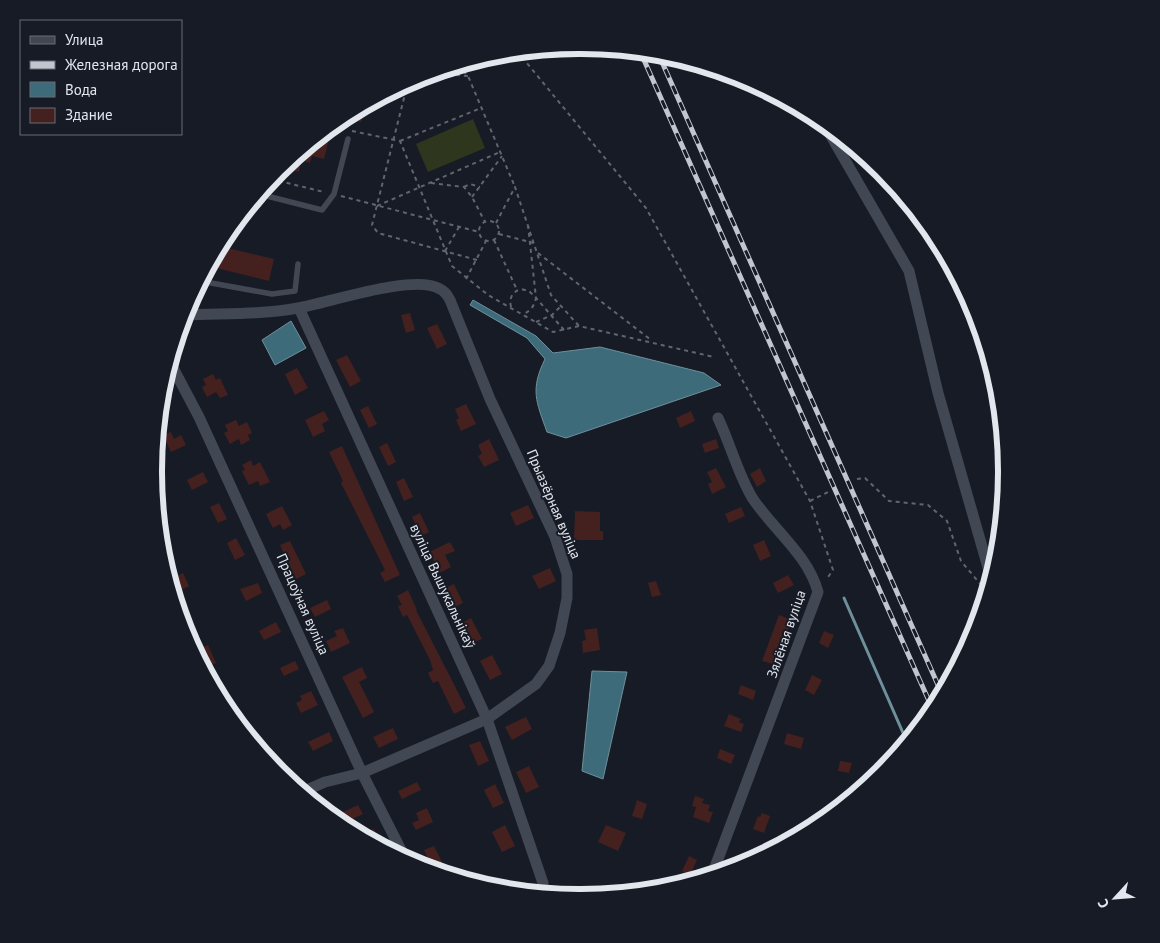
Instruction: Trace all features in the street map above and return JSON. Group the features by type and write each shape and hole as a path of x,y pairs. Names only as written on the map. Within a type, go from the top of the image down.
{"street":[{"path":"833,139 909,270 938,393 987,565"},
{"name":"Прыазёрная вуліца","path":"300,308 373,289 420,285 438,287 446,292 490,399 555,537 567,574 567,598 560,633 549,666 536,684 487,718 362,773 325,782 309,789"},
{"path":"193,314 300,308"},
{"name":"вуліца Вышукальнікаў","path":"300,308 487,718 543,883"},
{"name":"Працоўная вуліца","path":"174,370 199,417 362,773 400,848"},
{"name":"Зялёная вуліца","path":"715,867 818,592 812,575 782,533 753,499 718,418"}],"lane":[{"path":"266,196 322,210 334,194 348,138"},
{"path":"208,282 272,294 295,292 298,264"}],"path":[{"path":"522,58 646,208 810,501 833,570 818,592"},
{"path":"463,71 468,76 515,186 551,294 579,326"},
{"path":"451,75 468,76"},
{"path":"405,92 372,225 378,233 477,260"},
{"path":"345,129 400,141 482,108"},
{"path":"400,141 452,266 488,295 553,332 579,326 714,357"},
{"path":"377,206 500,152"},
{"path":"472,197 502,156"},
{"path":"279,182 334,194 479,232 486,240 494,240"},
{"path":"429,182 464,188 472,197 485,222"},
{"path":"464,188 470,184 480,187"},
{"path":"499,234 496,224 515,186"},
{"path":"523,314 531,310 536,298 527,220"},
{"path":"485,222 496,224"},
{"path":"479,232 485,222"},
{"path":"445,251 460,227"},
{"path":"499,234 534,243"},
{"path":"494,240 499,234"},
{"path":"466,279 486,240"},
{"path":"494,240 517,290"},
{"path":"537,252 653,342"},
{"path":"511,307 511,296 517,290 526,289 564,330"},
{"path":"536,322 552,315 561,306"},
{"path":"857,479 865,478 889,501 928,505 947,521 961,561 982,586"},
{"path":"810,501 828,492"}],"green space":[{"path":"473,119 485,148 428,172 416,144"}],"water":[{"path":"473,300 536,336 553,353 600,347 704,373 721,385 566,438 547,432 536,396 537,379 545,359 527,338 470,305"},
{"path":"291,321 306,348 275,365 262,340"},
{"path":"592,671 627,672 603,779 582,771"}],"building":[{"path":"363,115 361,122 354,120"},
{"path":"329,139 324,159 312,156 310,163 302,160"},
{"path":"301,161 299,172 291,170"},
{"path":"227,248 274,259 269,281 215,268"},
{"path":"410,313 415,330 406,333 401,315"},
{"path":"437,324 447,344 437,349 427,328"},
{"path":"347,355 361,381 350,387 336,360"},
{"path":"297,368 308,388 295,395 285,374"},
{"path":"213,374 216,380 220,378 228,395 220,398 216,392 207,397 202,387 206,385 203,379"},
{"path":"466,404 476,424 461,431 456,420 459,418 455,409"},
{"path":"368,406 377,424 369,428 360,410"},
{"path":"324,411 329,420 322,424 325,431 313,437 305,420"},
{"path":"691,411 695,421 680,428 676,418"},
{"path":"236,420 239,426 247,422 252,433 248,435 250,440 241,445 239,439 230,444 224,433 228,431 225,425"},
{"path":"171,432 174,439 181,435 186,445 171,452 164,435"},
{"path":"489,439 499,460 484,467 478,456 482,454 478,445"},
{"path":"716,439 719,448 705,453 702,444"},
{"path":"387,443 396,462 388,466 379,447"},
{"path":"342,446 400,575 385,582 380,573 385,570 341,483 343,481 329,452"},
{"path":"251,460 253,466 260,462 270,482 260,486 258,481 249,485 242,471 245,470 242,465"},
{"path":"716,468 726,487 712,494 708,484 712,482 707,472"},
{"path":"760,468 766,481 757,487 750,474"},
{"path":"203,472 208,482 192,490 187,480"},
{"path":"404,478 413,497 404,501 396,482"},
{"path":"219,503 227,519 218,523 210,507"},
{"path":"528,505 534,518 516,526 510,513"},
{"path":"282,506 292,525 283,530 280,524 273,528 266,514"},
{"path":"741,507 745,516 729,523 725,514"},
{"path":"575,511 600,512 600,531 603,531 603,540 574,540"},
{"path":"420,513 429,532 421,536 412,517"},
{"path":"236,538 245,555 235,560 227,543"},
{"path":"764,540 771,556 760,561 753,545"},
{"path":"290,541 306,574 296,579 280,545"},
{"path":"450,542 455,551 445,555 451,567 440,573 429,552"},
{"path":"550,568 556,581 539,589 532,576"},
{"path":"183,573 189,586 179,591 175,577"},
{"path":"788,575 794,585 778,593 773,583"},
{"path":"656,581 661,595 652,597 648,583"},
{"path":"258,583 262,593 246,601 240,589"},
{"path":"454,584 463,603 455,607 446,588"},
{"path":"408,590 416,610 466,708 454,714 438,681 433,683 428,673 433,670 430,660 407,615 403,617 398,606 402,605 397,596"},
{"path":"327,600 331,609 315,617 310,608"},
{"path":"779,615 792,620 784,640 781,639 773,664 762,661"},
{"path":"471,618 482,639 472,643 462,623"},
{"path":"276,622 281,632 264,640 259,631"},
{"path":"343,628 350,643 331,652 326,641 337,636 334,631"},
{"path":"597,628 600,650 583,653 582,641 586,640 584,630"},
{"path":"824,631 834,635 828,648 819,643"},
{"path":"208,645 216,663 210,665 201,648"},
{"path":"492,655 502,674 490,680 480,661"},
{"path":"295,661 299,669 284,676 280,668"},
{"path":"362,667 367,678 359,682 374,712 363,718 342,677"},
{"path":"812,675 822,680 814,695 805,690"},
{"path":"741,685 756,691 753,700 738,694"},
{"path":"311,691 318,705 301,713 296,703 302,700 300,696"},
{"path":"729,714 741,719 739,722 744,724 741,732 724,726"},
{"path":"526,717 532,729 512,740 505,727"},
{"path":"393,728 398,739 379,748 373,737"},
{"path":"329,732 333,741 313,751 308,742"},
{"path":"787,733 804,738 801,749 784,744"},
{"path":"480,741 489,761 478,766 469,745"},
{"path":"720,749 735,755 731,764 717,758"},
{"path":"840,761 852,763 849,773 838,771"},
{"path":"529,766 539,787 526,793 516,772"},
{"path":"417,782 421,790 402,799 398,791"},
{"path":"495,784 504,803 493,808 484,790"},
{"path":"695,796 704,799 702,803 710,805 708,811 713,812 709,823 693,817 696,807 692,806"},
{"path":"637,800 647,804 642,819 632,816"},
{"path":"358,805 363,814 350,820 343,812"},
{"path":"427,808 433,822 416,830 412,823 419,820 416,813"},
{"path":"762,813 770,816 764,833 753,829 758,816 760,817"},
{"path":"505,825 515,846 502,852 492,832"},
{"path":"606,825 626,833 618,851 598,842"},
{"path":"374,829 378,837 371,833 369,832"},
{"path":"434,846 442,862 438,864 429,860 424,850"},
{"path":"689,856 697,860 690,874 682,871"}],"waterway":[{"path":"844,598 904,735"}],"railway":[{"path":"643,59 929,701"},
{"path":"662,62 938,686"}]}
